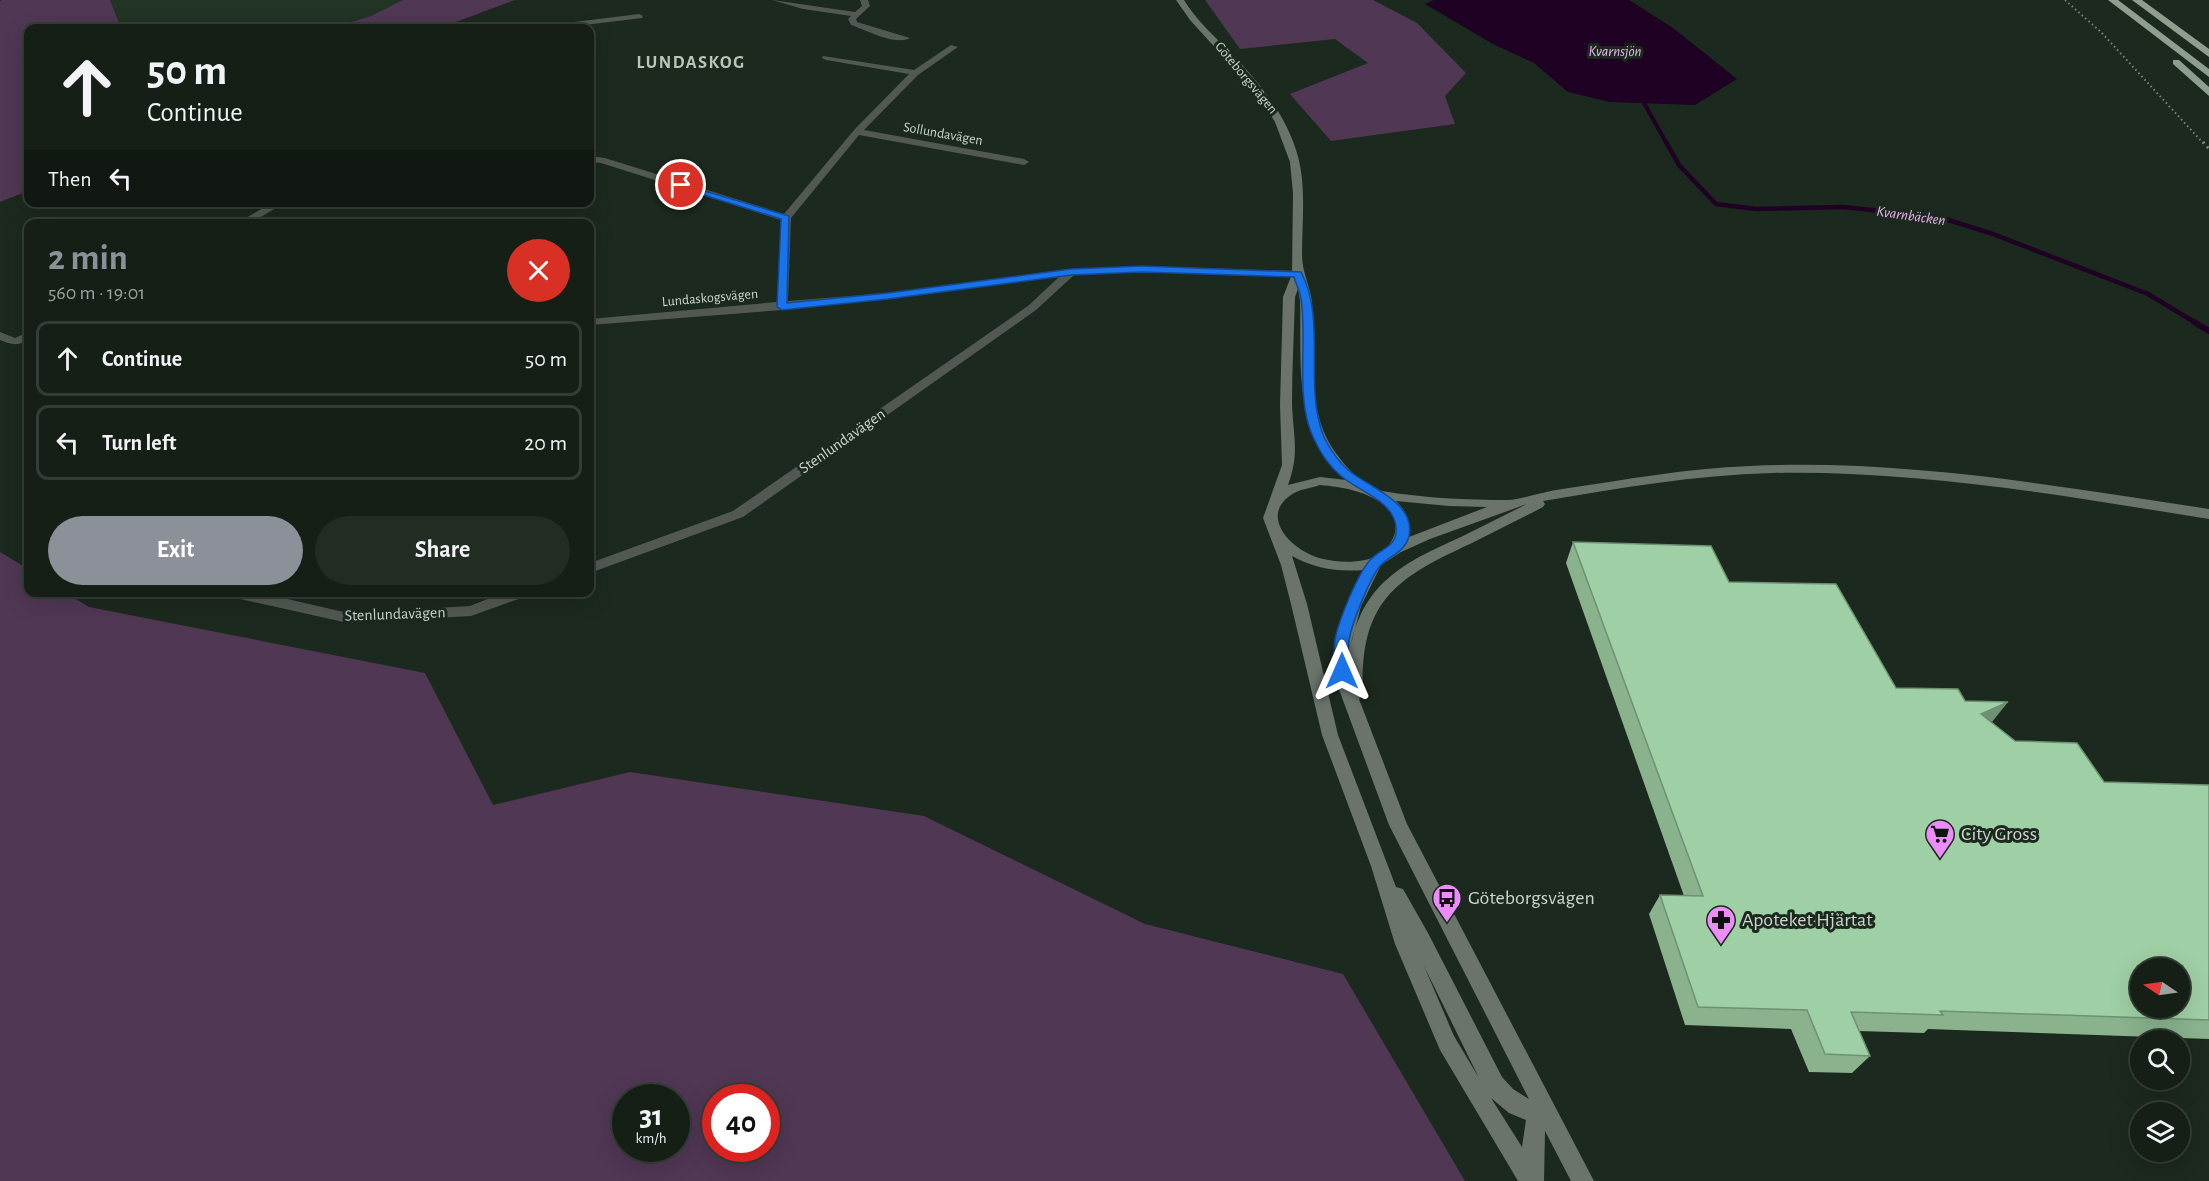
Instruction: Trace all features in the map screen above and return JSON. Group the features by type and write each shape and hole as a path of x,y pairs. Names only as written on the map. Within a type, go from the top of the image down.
{"highway":[{"path":"2112,0 2209,74"},
{"path":"2137,0 2209,44"},
{"path":"2137,0 2209,54"},
{"path":"2122,8 2209,93"}],"street":[{"path":"776,0 803,7 855,14"},
{"path":"864,0 866,6 855,14 852,19 854,23 886,35 906,38"},
{"name":"Göteborgsvägen","path":"1180,0 1200,26 1265,97 1279,118 1288,138 1296,173 1298,274 1306,298 1307,353 1313,424 1336,464 1362,487"},
{"path":"574,24 639,16"},
{"name":"Sollundavägen","path":"786,218 857,132 915,73 954,47"},
{"path":"826,58 915,73"},
{"name":"Sollundavägen","path":"857,132 1024,162"},
{"path":"594,159 602,159 786,218 782,307"},
{"path":"250,219 272,207"},
{"name":"Lundaskogsvägen","path":"594,322 888,296 1071,272 1142,269 1298,274"},
{"name":"Stenlundavägen","path":"594,567 738,514 1032,308 1071,272"},
{"name":"Göteborgsvägen","path":"1277,499 1289,465 1286,405 1289,297 1298,274"},
{"path":"0,336 16,342 24,337"},
{"path":"1277,539 1303,558 1320,564 1358,567 1375,562 1418,537 1513,503 1683,475 1808,469 1969,479 2209,514"},
{"path":"1397,548 1402,537 1403,526 1399,514 1379,495 1348,483 1320,481 1295,487 1277,499 1269,518 1288,565 1299,604 1330,735 1380,866 1405,944 1447,1043 1496,1127 1532,1181"},
{"path":"1379,495 1449,502 1513,503"},
{"path":"1356,715 1353,676 1359,645 1368,617 1385,589 1422,561 1556,495"},
{"path":"1375,562 1353,606 1342,640 1342,671 1356,715 1398,825 1583,1181"},
{"name":"Stenlundavägen","path":"254,597 348,618 471,611 509,597"},
{"path":"1380,866 1421,939 1494,1085 1506,1099 1521,1108 1546,1113"},
{"path":"1532,1181 1534,1131 1536,1123 1546,1113"}],"shaded area":[{"path":"110,0 403,0 371,16 342,24 119,24"},
{"path":"110,0 119,24 24,24 24,193 0,202 0,1"},
{"path":"403,0 515,0 451,24 345,24 371,16"},
{"path":"1205,0 1373,0 1417,23 1466,73 1445,96 1455,124 1331,141 1290,94 1368,63 1335,39 1240,49"},
{"path":"0,552 24,567 24,597 73,597 89,607 425,673 493,805 630,772 924,816 1145,924 1343,974 1465,1181 0,1181"}],"water":[{"name":"Kvarnsjön","path":"1434,0 1629,0 1673,28 1737,79 1695,105 1610,102 1568,92 1534,63 1493,44 1425,4"}],"building":[{"name":"City Gross","path":"1573,542 1711,546 1729,582 1836,584 1896,688 1958,689 1965,701 2008,702 1981,714 2015,741 2077,743 2104,782 2209,785 2209,1020 2149,1018 2190,1018 2190,958 2130,958 2130,1017 1940,1011 1943,1015 1851,1012 1870,1056 1825,1054 1807,1010 1698,1007 1660,895 1703,896"}],"waterway":[{"name":"Kvarnbäcken","path":"1644,103 1667,144"},
{"name":"Kvarnbäcken","path":"1666,142 1679,165 1716,204 1756,209 1843,207 1939,217 1993,234 2148,294 2196,323"},
{"name":"Kvarnbäcken","path":"2194,322 2209,331"}],"railway":[{"path":"2065,0 2101,32 2204,144"},
{"path":"2203,142 2209,149"}],"place":[{"name":"City Gross","path":"1940,860"},
{"name":"Göteborgsvägen","path":"1447,924"},
{"name":"Apoteket Hjärtat","path":"1721,946"}],"district":[{"name":"LUNDASKOG","path":"691,63"}],"route":[{"path":"681,185 786,218 782,307 888,296 1071,272 1142,269 1298,274 1306,298 1307,353 1313,424 1326,451 1336,464 1362,487 1391,504 1399,514 1403,526 1402,537 1397,548 1388,556 1375,562 1353,606 1342,640 1342,671"}]}
